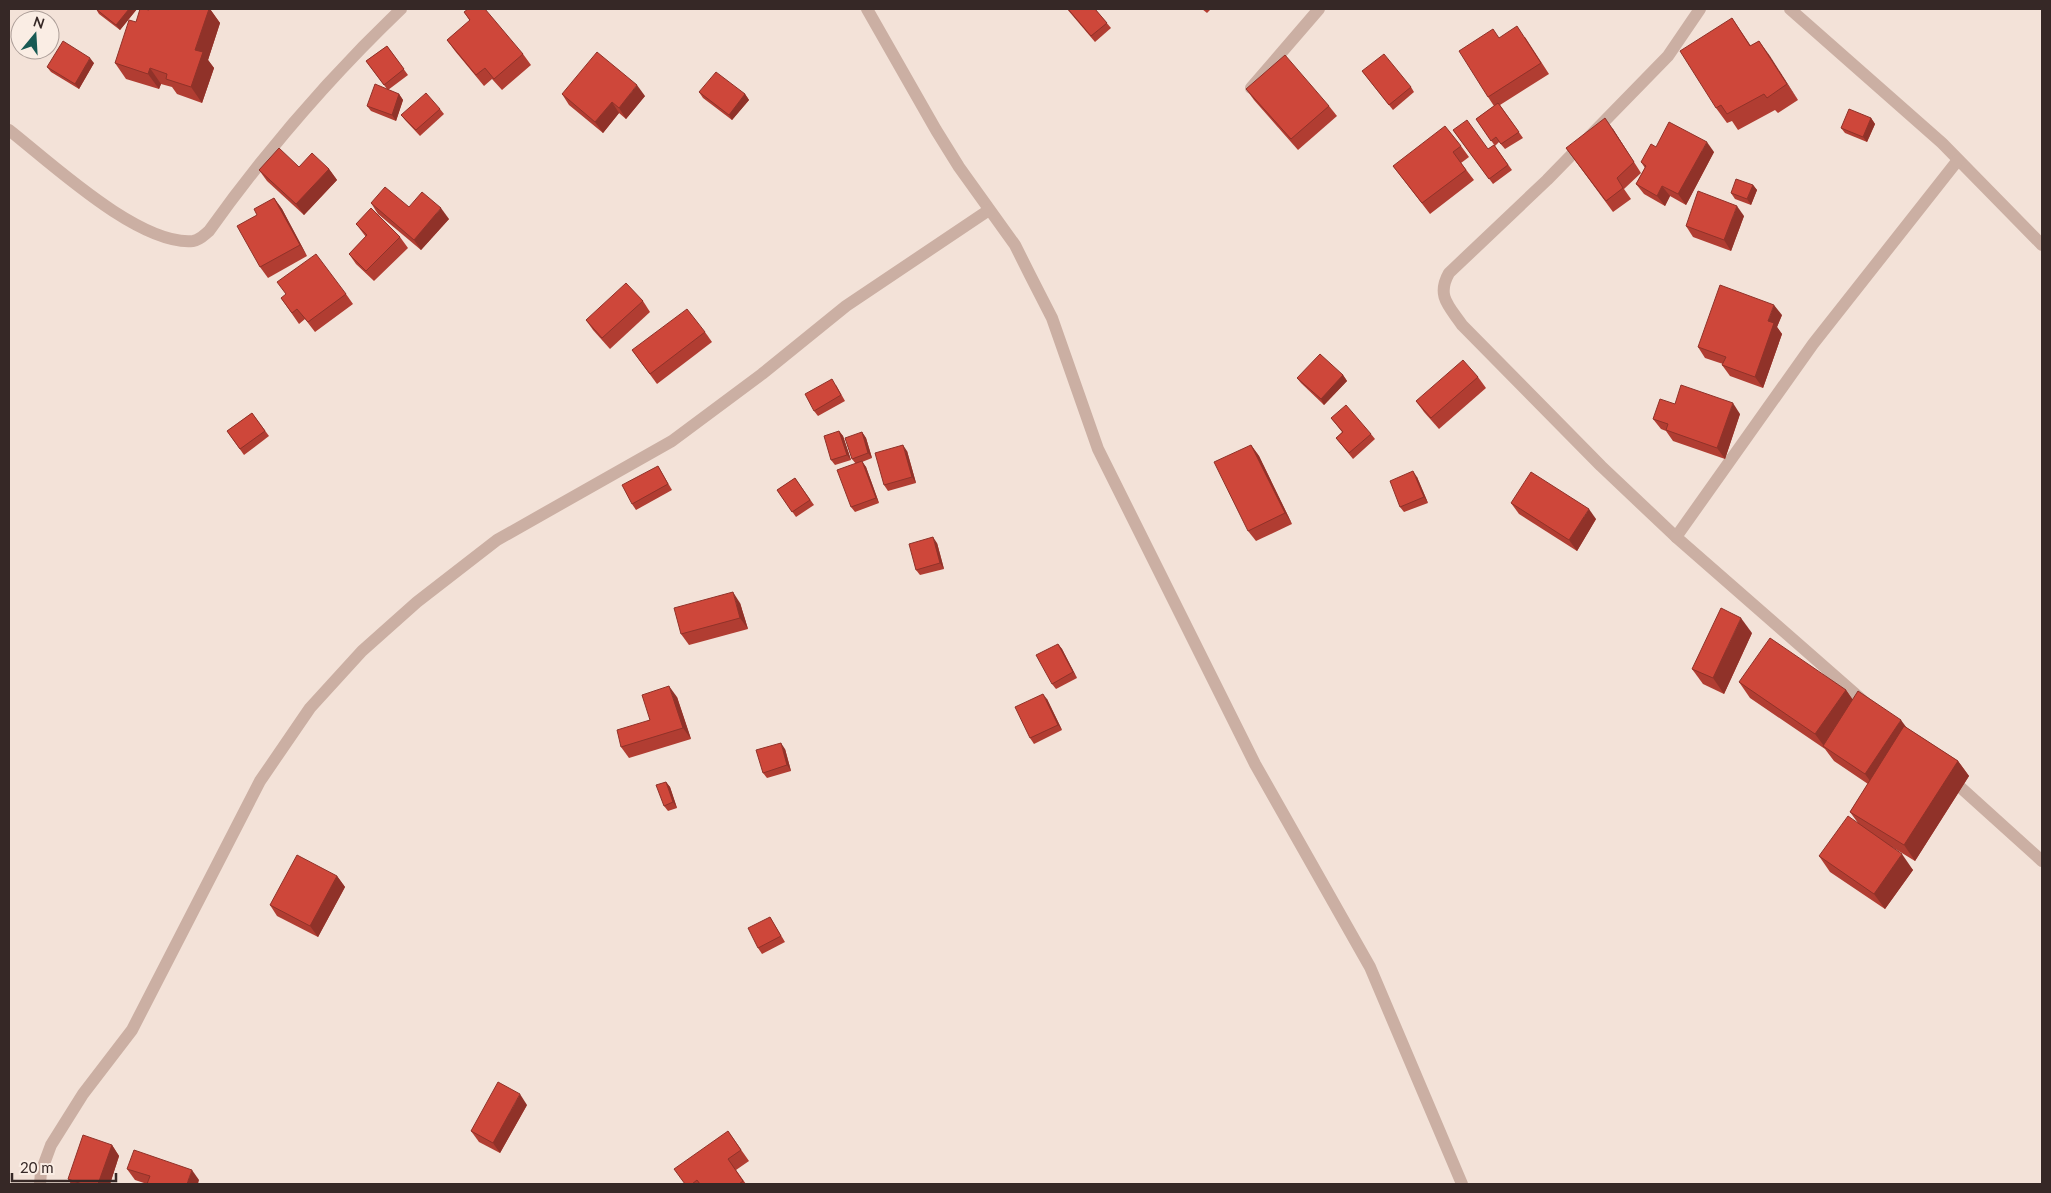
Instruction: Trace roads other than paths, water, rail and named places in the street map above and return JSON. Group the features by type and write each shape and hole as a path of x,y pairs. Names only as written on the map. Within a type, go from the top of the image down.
{"street":[{"path":"9,130 71,181 132,224 167,237 194,240 209,231 299,114 366,42 401,9"},
{"path":"867,9 936,130 989,210 1015,245 1052,318 1098,449 1255,764 1370,967 1462,1184"},
{"path":"1251,88 1319,9"},
{"path":"1700,9 1668,56 1547,180 1449,273 1442,284 1444,300 1462,325 1600,466 1676,538 1875,711"},
{"path":"1790,9 1942,143 2042,245"},
{"path":"1676,538 1812,344 1958,160"},
{"path":"40,1184 41,1172 51,1145 83,1094 132,1030 260,782 310,708 362,650 417,602 497,540 672,441 762,374 846,306 989,210"},
{"path":"1941,770 2042,861"}]}
